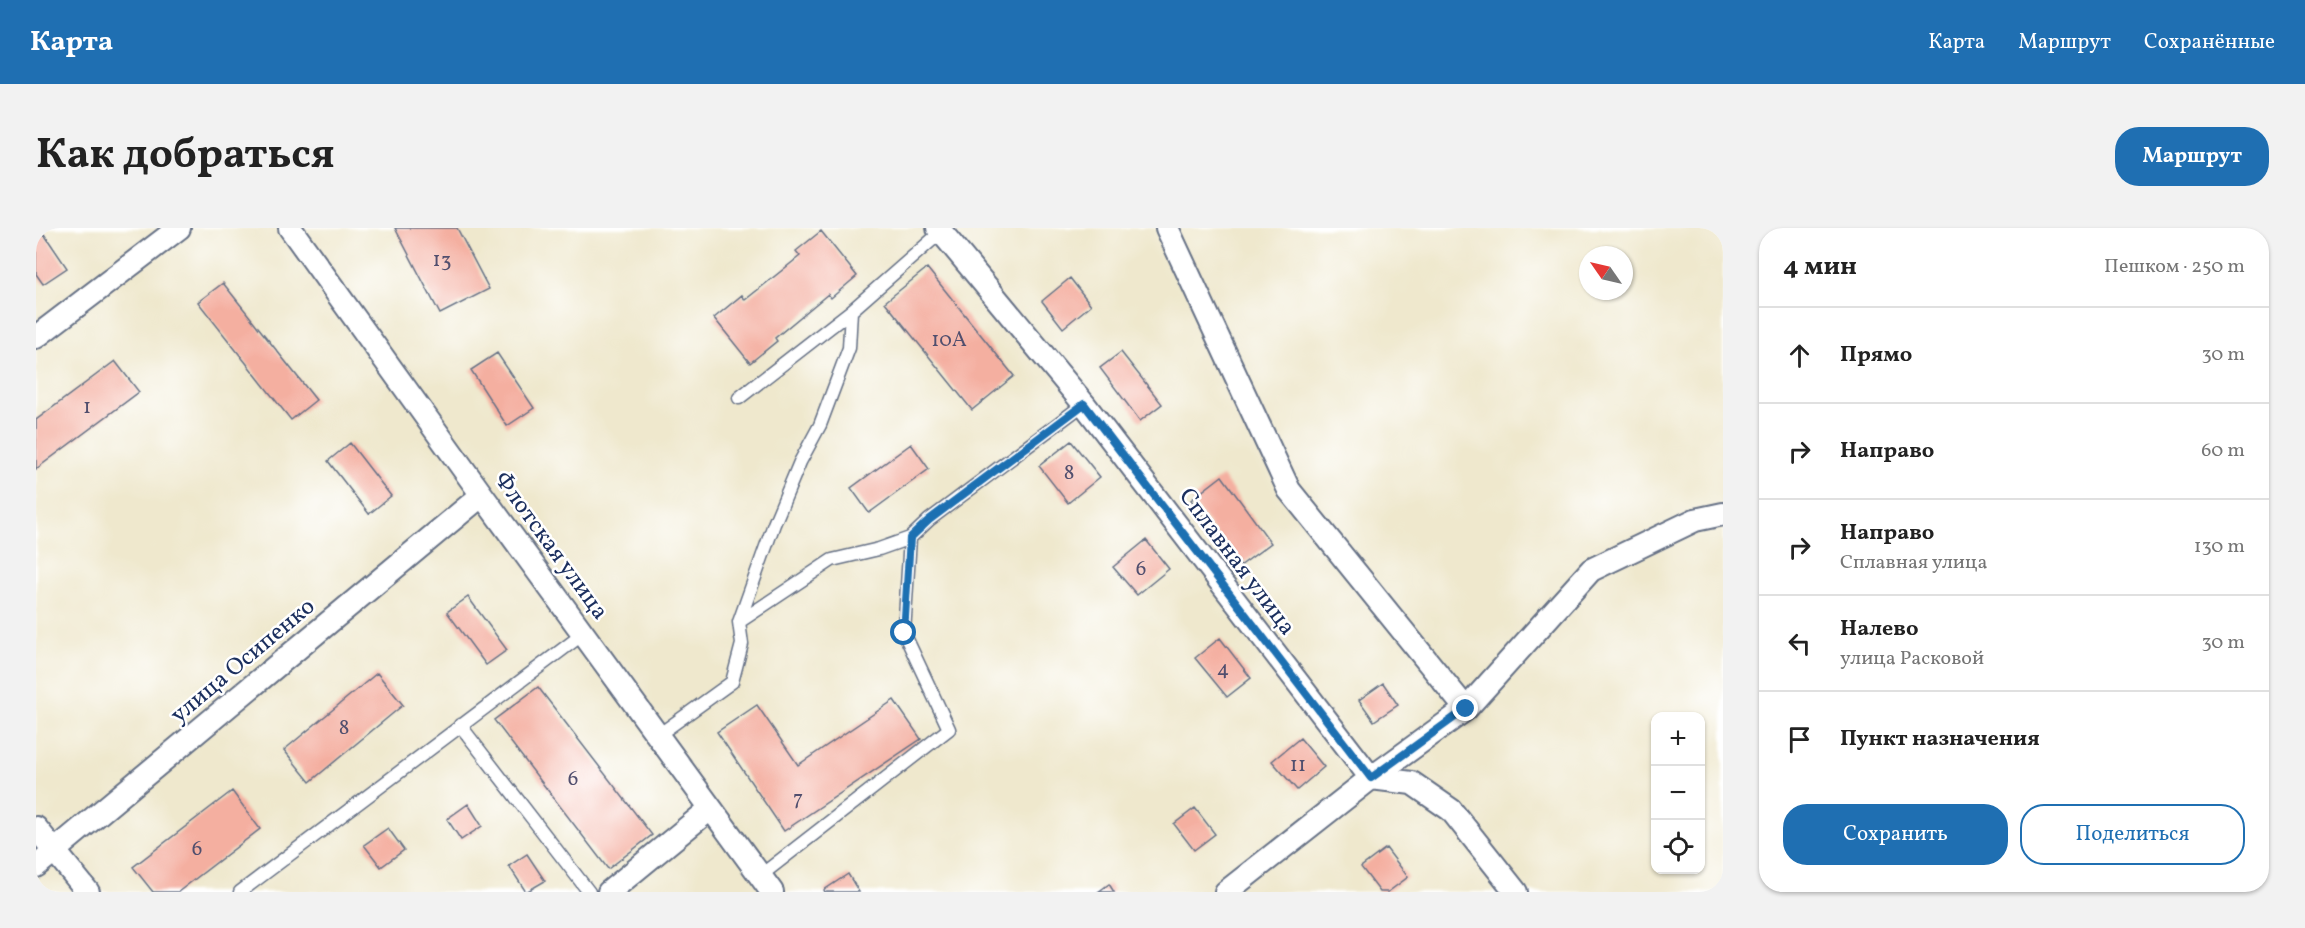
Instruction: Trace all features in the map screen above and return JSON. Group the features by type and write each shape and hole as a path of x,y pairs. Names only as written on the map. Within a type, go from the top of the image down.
{"street":[{"path":"36,337 180,228"},
{"name":"Флотская улица","path":"290,228 766,884"},
{"path":"1167,228 1289,490 1466,709"},
{"name":"Сплавная улица","path":"940,230 1084,404 1371,778"},
{"name":"улица Осипенко","path":"36,866 482,495"},
{"path":"1226,892 1371,778 1466,709 1591,570 1695,520 1723,514"},
{"path":"1371,778 1412,783 1451,810 1516,892"},
{"path":"609,892 710,809"},
{"path":"36,828 88,892"}],"lane":[{"path":"738,398 851,310 940,230"},
{"path":"657,736 732,682 742,644 739,622 779,514 800,462 820,425 849,348 851,310"},
{"path":"739,622 832,560 879,549 910,538 929,520 1084,404"},
{"path":"766,884 949,729 904,633 910,538"},
{"path":"240,892 583,634"},
{"path":"460,725 589,892"}],"building":[{"path":"395,228 457,228 489,289 440,314"},
{"path":"821,231 857,276 831,298 828,294 775,338 777,341 750,363 714,318 742,295 745,300 800,256 796,251"},
{"path":"44,234 67,268 43,284 36,274 36,240"},
{"path":"927,268 1014,376 972,410 885,302"},
{"path":"1070,278 1091,305 1063,328 1042,301"},
{"path":"223,283 316,400 291,420 198,302"},
{"path":"1121,352 1162,404 1140,421 1100,368"},
{"path":"497,353 534,408 507,426 471,370"},
{"path":"115,361 139,392 36,469 36,420"},
{"path":"1071,441 1100,477 1068,503 1039,466"},
{"path":"350,443 391,496 369,514 328,461"},
{"path":"911,444 929,469 869,513 851,488"},
{"path":"1222,476 1271,543 1240,566 1191,500"},
{"path":"1146,540 1169,569 1137,595 1113,567"},
{"path":"468,597 507,650 486,665 447,612"},
{"path":"1220,638 1251,678 1227,697 1195,658"},
{"path":"377,673 403,705 310,782 284,750"},
{"path":"1383,683 1398,705 1374,721 1359,700"},
{"path":"538,687 652,835 608,869 494,720"},
{"path":"894,700 921,739 784,831 717,732 757,705 798,765"},
{"path":"1300,738 1324,767 1297,790 1272,761"},
{"path":"232,791 260,829 178,892 153,892 133,867"},
{"path":"468,804 482,826 461,840 447,819"},
{"path":"1195,808 1215,834 1194,850 1174,824"},
{"path":"388,828 404,850 381,867 364,845"},
{"path":"1386,848 1408,877 1388,892 1380,892 1361,867"},
{"path":"527,854 545,881 526,892 509,866"},
{"path":"848,874 859,892 825,892 824,890"},
{"path":"1109,884 1114,892 1098,892"}],"route":[{"path":"904,633 910,538 929,520 1084,404 1371,778 1466,709"}]}
